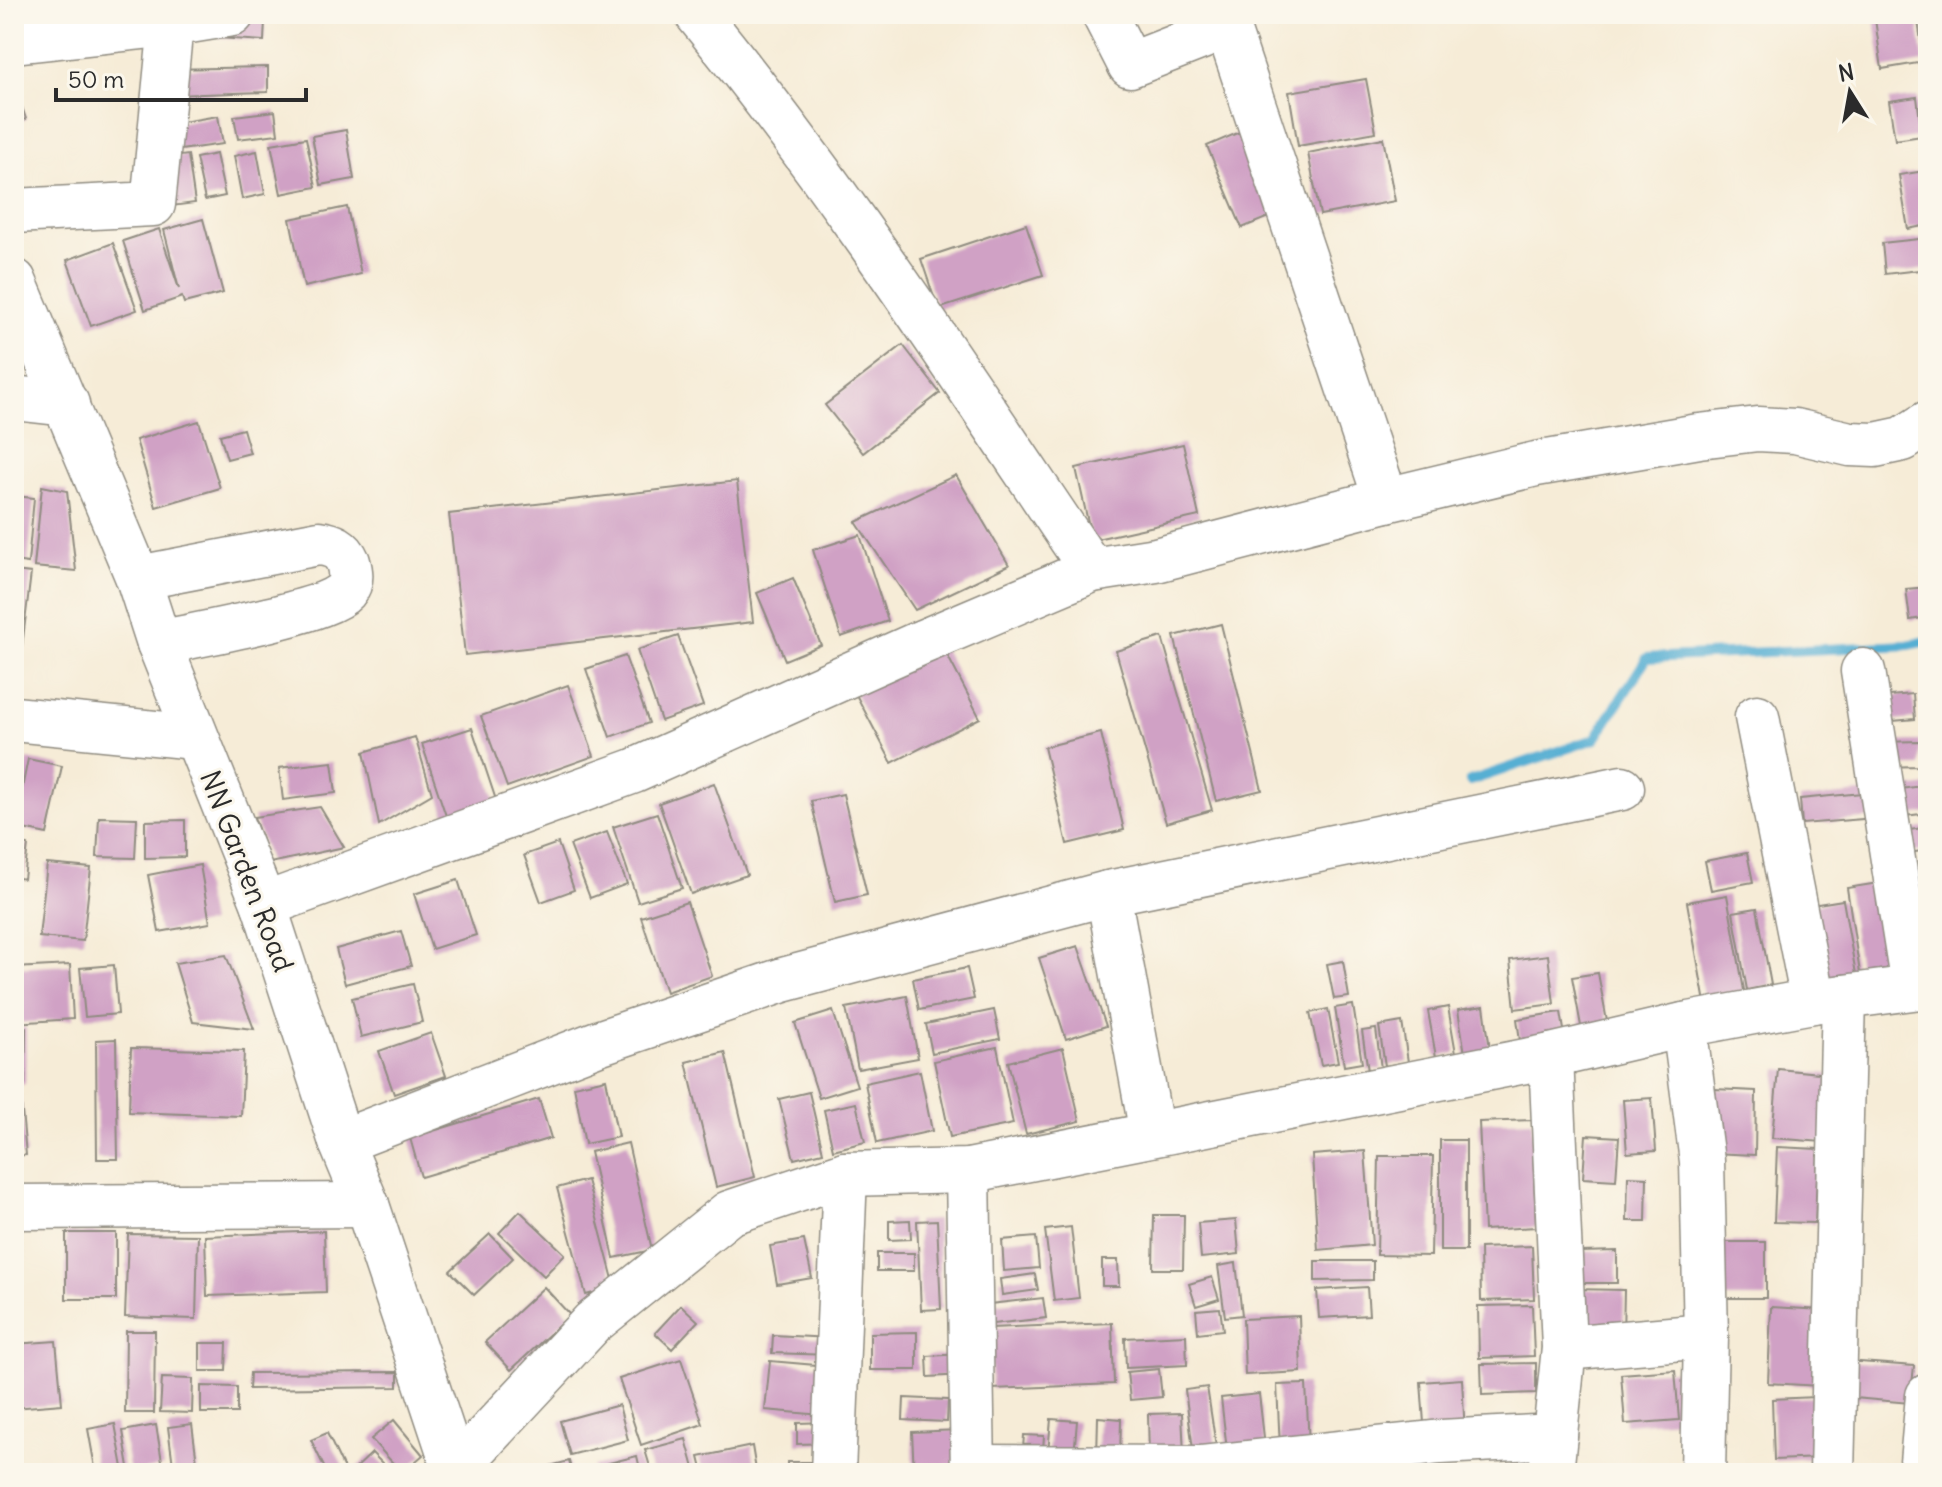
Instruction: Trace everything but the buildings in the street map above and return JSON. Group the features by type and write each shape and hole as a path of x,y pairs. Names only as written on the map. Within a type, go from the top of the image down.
{"street":[{"path":"14,41 171,19 232,14"},
{"path":"697,14 742,69 892,273 1092,570"},
{"path":"1104,14 1130,65 1225,20 1386,500"},
{"path":"14,211 153,204 171,19"},
{"name":"NN Garden Road","path":"14,281 138,578 195,737 264,905 454,1472"},
{"path":"14,398 67,404"},
{"path":"264,905 634,771 1092,570 1156,560 1536,464 1758,429 1795,431 1850,444 1875,445 1903,439 1928,423"},
{"path":"138,578 319,543 342,551 348,563 351,577 346,590 332,601 159,643"},
{"path":"454,1472 592,1323 729,1213 845,1174 968,1171 1551,1056 1684,1025 1921,986 1863,671"},
{"path":"1757,717 1829,999 1832,1473"},
{"path":"14,719 195,737"},
{"path":"341,1142 598,1043 783,980 1108,893 1622,788"},
{"path":"1108,893 1152,1134"},
{"path":"1684,1025 1702,1161 1706,1336 1703,1473"},
{"path":"968,1171 974,1470 1200,1468 1441,1442 1553,1454 1564,1348 1551,1056"},
{"path":"833,1473 845,1174"},
{"path":"14,1207 367,1205"},
{"path":"1564,1348 1706,1336"},
{"path":"1921,1473 1928,1396"}],"waterway":[{"path":"1470,781 1595,739 1647,658 1908,645 1928,641"}]}
